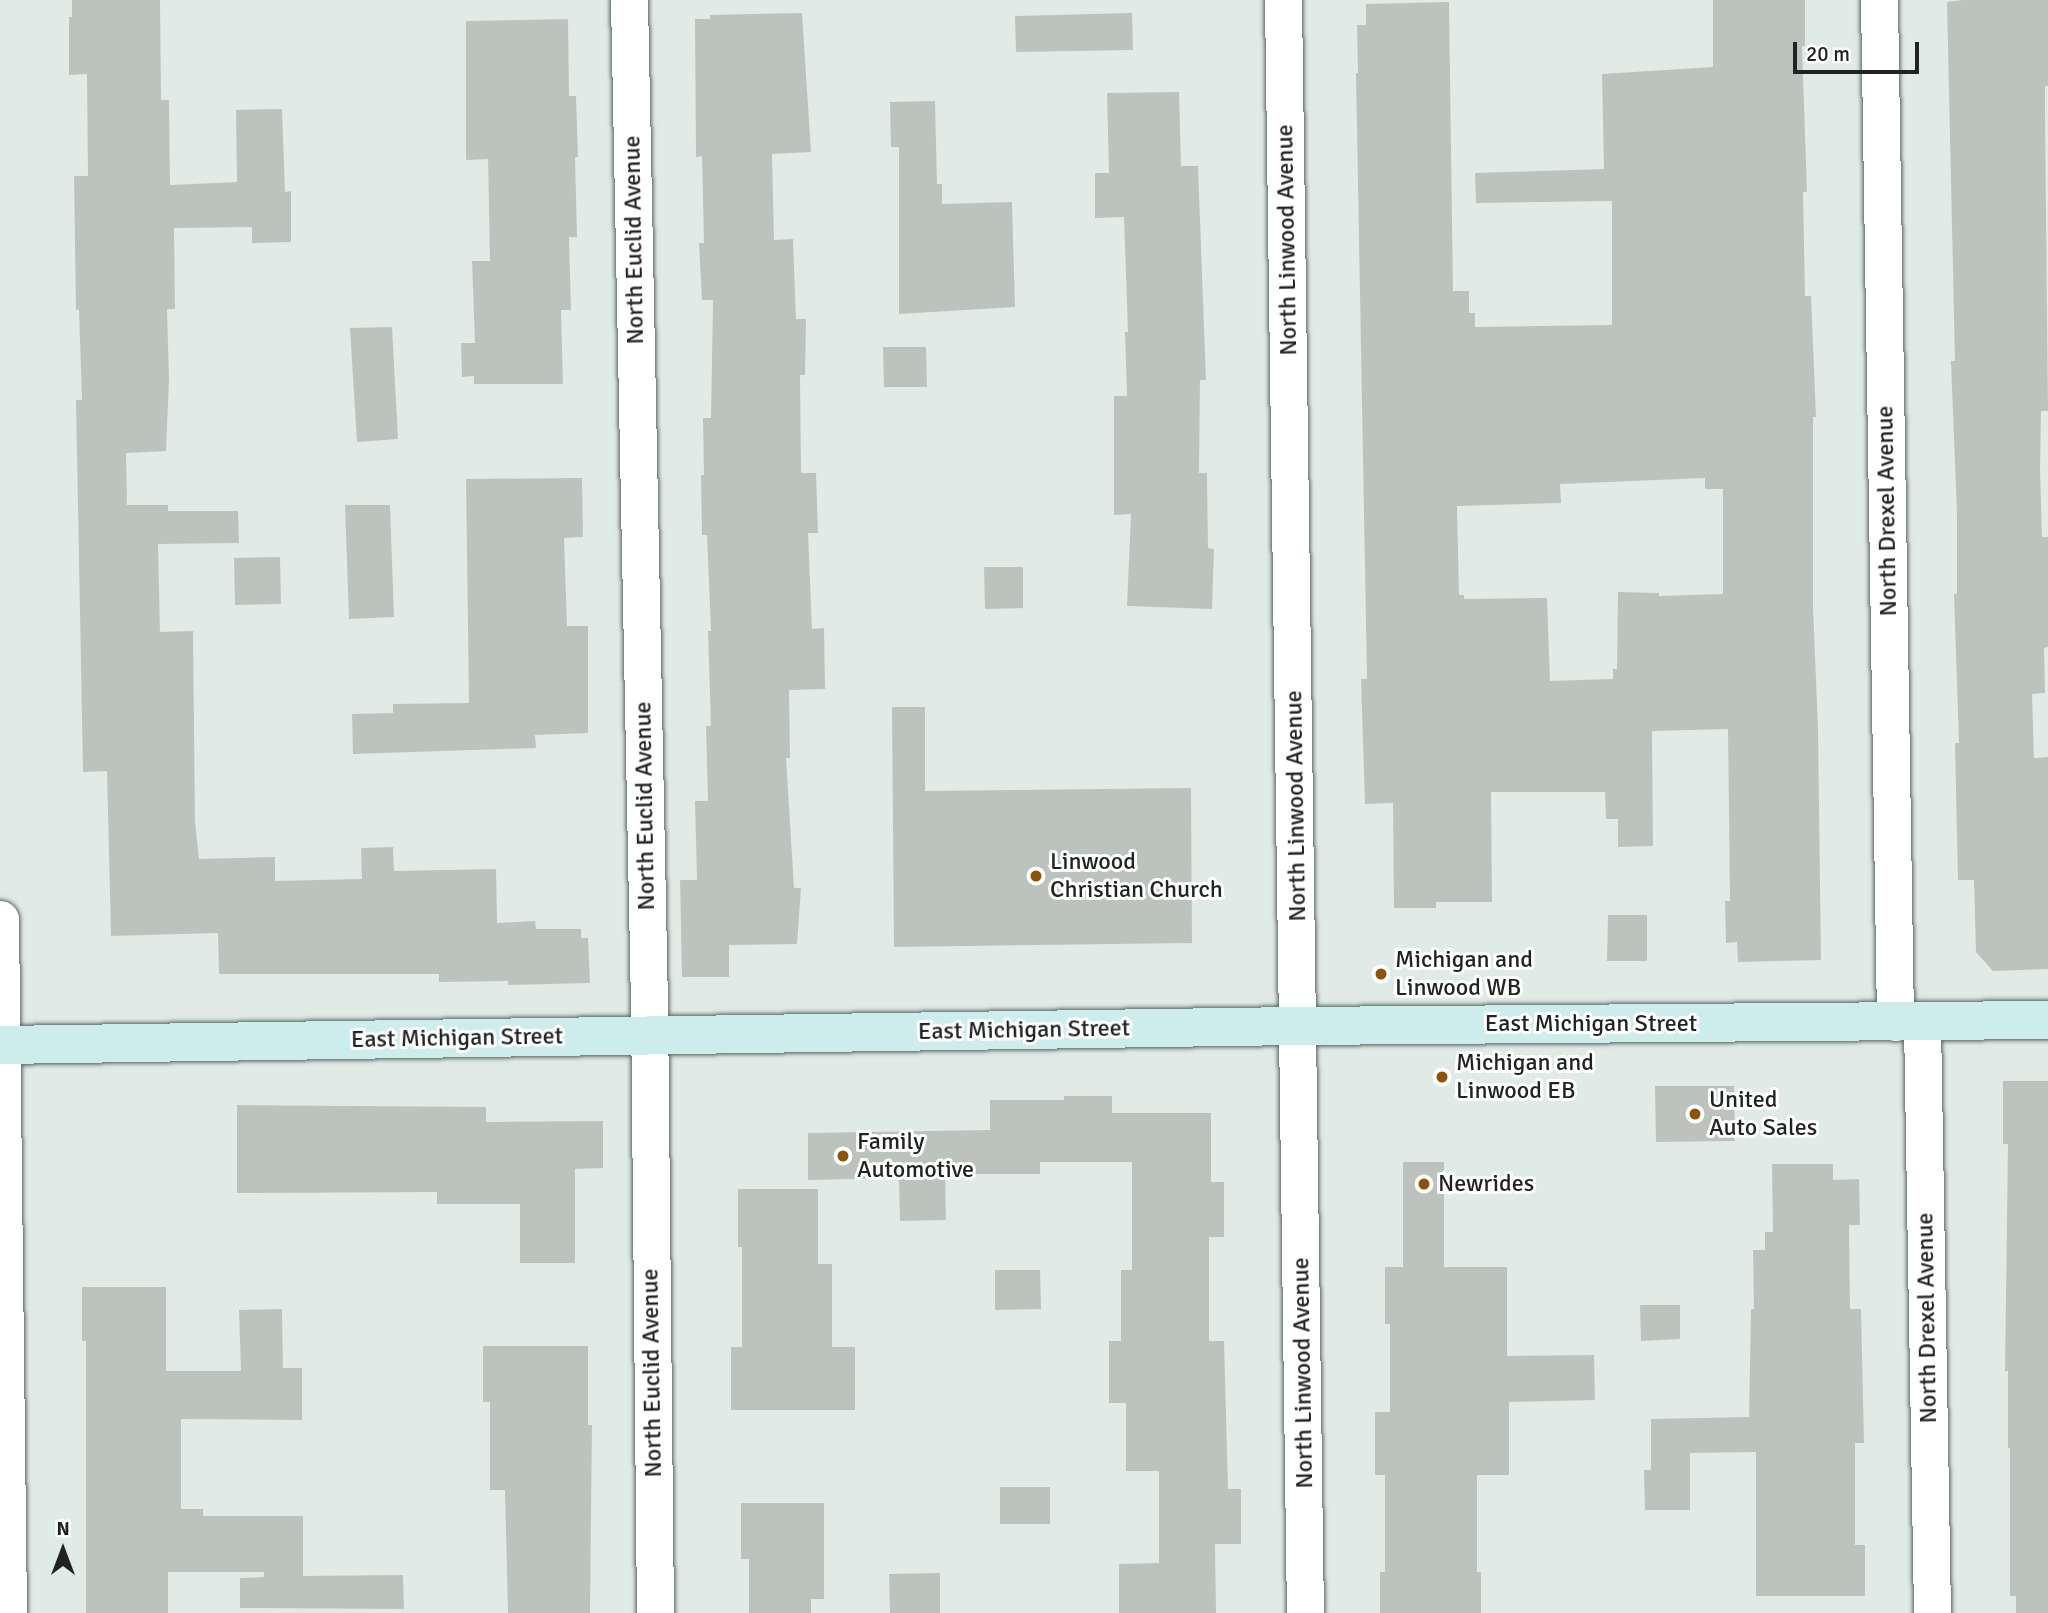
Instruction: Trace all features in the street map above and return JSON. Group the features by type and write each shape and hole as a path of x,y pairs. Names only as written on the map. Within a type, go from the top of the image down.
{"main road":[{"name":"East Michigan Street","path":"1,1045 1299,1026 2048,1020"}],"street":[{"name":"North Euclid Avenue","path":"629,0 649,1035 655,1613"},
{"name":"North Linwood Avenue","path":"1283,0 1305,1613"},
{"name":"North Drexel Avenue","path":"1879,0 1909,1023 1932,1613"},
{"path":"0,919 8,1613"}],"building":[{"path":"72,0 160,0 161,100 169,100 170,185 237,182 236,110 282,109 285,192 291,191 291,242 252,243 252,227 174,228 175,309 167,309 169,379 166,451 126,453 127,505 168,505 168,511 238,511 239,543 158,544 160,632 193,631 195,822 199,859 275,857 275,881 362,879 361,848 393,847 394,871 496,869 497,923 535,921 536,929 581,929 581,938 588,938 590,983 508,985 508,981 439,982 439,974 219,974 218,933 111,936 107,771 83,772 76,400 82,400 79,310 76,310 74,176 88,176 87,74 69,75 69,17 72,17"},
{"path":"1713,0 1805,0 1805,46 1802,46 1807,192 1803,192 1805,296 1811,296 1816,417 1813,417 1813,607 1818,727 1821,960 1738,962 1737,942 1726,943 1725,901 1730,901 1728,729 1652,731 1653,846 1618,847 1618,819 1606,819 1605,792 1491,792 1492,902 1436,902 1436,908 1394,908 1393,803 1365,804 1361,679 1367,679 1356,73 1357,25 1366,25 1366,4 1449,2 1453,291 1469,291 1469,313 1475,313 1475,327 1612,325 1612,201 1476,203 1475,173 1604,169 1602,74 1713,67","holes":["1705,478 1705,489 1723,489 1723,594 1659,596 1659,593 1618,592 1617,669 1613,669 1613,679 1550,681 1547,598 1464,599 1464,595 1459,595 1457,506 1561,503 1560,484"]},
{"path":"2048,0 2048,86 2045,86 2045,115 2048,411 2041,411 2040,469 2042,537 2048,537 2048,647 2044,648 2045,693 2032,694 2034,758 2048,757 2048,969 1993,971 1976,952 1974,880 1958,880 1955,743 1959,743 1954,594 1957,594 1957,515 1951,361 1955,361 1947,2"},
{"path":"802,13 811,152 772,154 774,240 793,239 796,319 806,319 805,375 800,375 801,473 816,473 818,533 808,533 812,629 824,628 825,689 789,690 790,758 786,758 794,888 801,888 797,944 729,945 729,977 682,977 680,880 697,880 695,801 708,801 706,726 711,726 708,631 711,631 707,535 702,535 701,475 704,475 703,418 711,418 713,300 702,300 699,243 704,243 702,156 696,157 695,19 710,19 710,15"},
{"path":"1132,13 1133,50 1016,52 1015,16"},
{"path":"568,19 569,96 576,96 577,237 569,237 571,310 561,310 563,384 474,384 474,376 462,377 461,343 475,343 472,261 490,261 488,159 466,160 466,21"},
{"path":"1179,92 1181,166 1198,166 1206,380 1200,380 1199,473 1207,473 1208,548 1214,549 1212,609 1127,606 1131,514 1114,515 1114,396 1127,396 1124,217 1095,218 1095,173 1109,173 1107,93"},
{"path":"935,101 937,184 942,184 942,204 1012,202 1015,307 899,314 899,147 891,147 890,102"},
{"path":"392,327 398,439 357,442 350,328"},
{"path":"883,347 926,347 927,387 884,387"},
{"path":"582,478 583,537 564,538 567,626 588,626 588,733 535,735 536,748 353,754 352,714 393,713 393,704 469,703 466,479"},
{"path":"345,505 390,505 394,617 349,619"},
{"path":"280,557 281,604 235,605 234,558"},
{"path":"984,567 1023,567 1023,608 985,609"},
{"path":"892,707 925,707 925,791 1191,788 1192,943 894,947"},
{"path":"1608,915 1647,915 1647,961 1607,961"},
{"path":"2003,1081 2048,1081 2048,1613 2016,1613 2016,1596 2010,1596 2010,1448 2008,1371 2005,1371 2008,1144 2003,1144"},
{"name":"United Auto Sales","path":"1655,1086 1734,1086 1735,1141 1656,1142"},
{"path":"1064,1096 1112,1096 1112,1113 1211,1113 1211,1182 1224,1182 1224,1237 1209,1237 1209,1341 1224,1341 1228,1489 1241,1489 1241,1544 1215,1544 1216,1613 1119,1613 1119,1564 1159,1563 1159,1471 1126,1471 1126,1403 1109,1403 1109,1341 1121,1341 1121,1270 1132,1270 1132,1162 1040,1162 1040,1174 945,1174 946,1220 900,1221 899,1178 808,1180 808,1133 990,1130 990,1100 1064,1100"},
{"path":"237,1105 486,1107 486,1122 603,1121 603,1168 575,1169 575,1263 520,1263 520,1204 437,1204 437,1192 237,1193"},
{"path":"1403,1162 1444,1162 1444,1267 1507,1267 1507,1356 1594,1355 1595,1400 1509,1402 1509,1475 1477,1475 1477,1572 1481,1572 1481,1613 1380,1613 1380,1572 1385,1572 1385,1475 1375,1475 1375,1412 1390,1412 1390,1324 1385,1324 1385,1267 1403,1267"},
{"path":"1772,1164 1833,1164 1833,1180 1859,1179 1860,1225 1849,1225 1850,1309 1861,1309 1864,1443 1855,1443 1855,1545 1865,1545 1865,1596 1756,1596 1756,1452 1690,1453 1690,1510 1645,1510 1644,1470 1651,1470 1651,1419 1749,1417 1751,1309 1754,1309 1753,1250 1765,1250 1765,1232 1773,1232"},
{"path":"738,1189 818,1189 818,1264 832,1264 832,1347 855,1347 855,1410 731,1410 731,1347 742,1347 742,1247 738,1247"},
{"path":"995,1270 1040,1270 1041,1309 995,1310"},
{"path":"82,1287 166,1287 166,1371 241,1371 239,1310 282,1309 283,1368 302,1368 302,1420 181,1419 181,1509 203,1509 203,1516 303,1516 303,1576 403,1575 404,1609 240,1608 240,1578 264,1577 264,1572 168,1572 168,1613 86,1613 86,1341 82,1341"},
{"path":"1640,1305 1680,1305 1680,1339 1641,1341"},
{"path":"483,1346 588,1346 588,1425 592,1425 590,1613 508,1613 505,1490 490,1490 490,1402 483,1402"},
{"path":"1000,1487 1050,1487 1050,1524 1000,1524"},
{"path":"741,1503 824,1503 824,1599 811,1599 811,1613 749,1613 749,1559 741,1559"},
{"path":"940,1573 940,1613 890,1613 889,1574"}],"place":[{"name":"Linwood Christian Church","path":"1036,876"},
{"name":"Michigan and Linwood WB","path":"1381,974"},
{"name":"Michigan and Linwood EB","path":"1442,1077"},
{"name":"United Auto Sales","path":"1695,1114"},
{"name":"Family Automotive","path":"843,1156"},
{"name":"Newrides","path":"1424,1184"}]}
